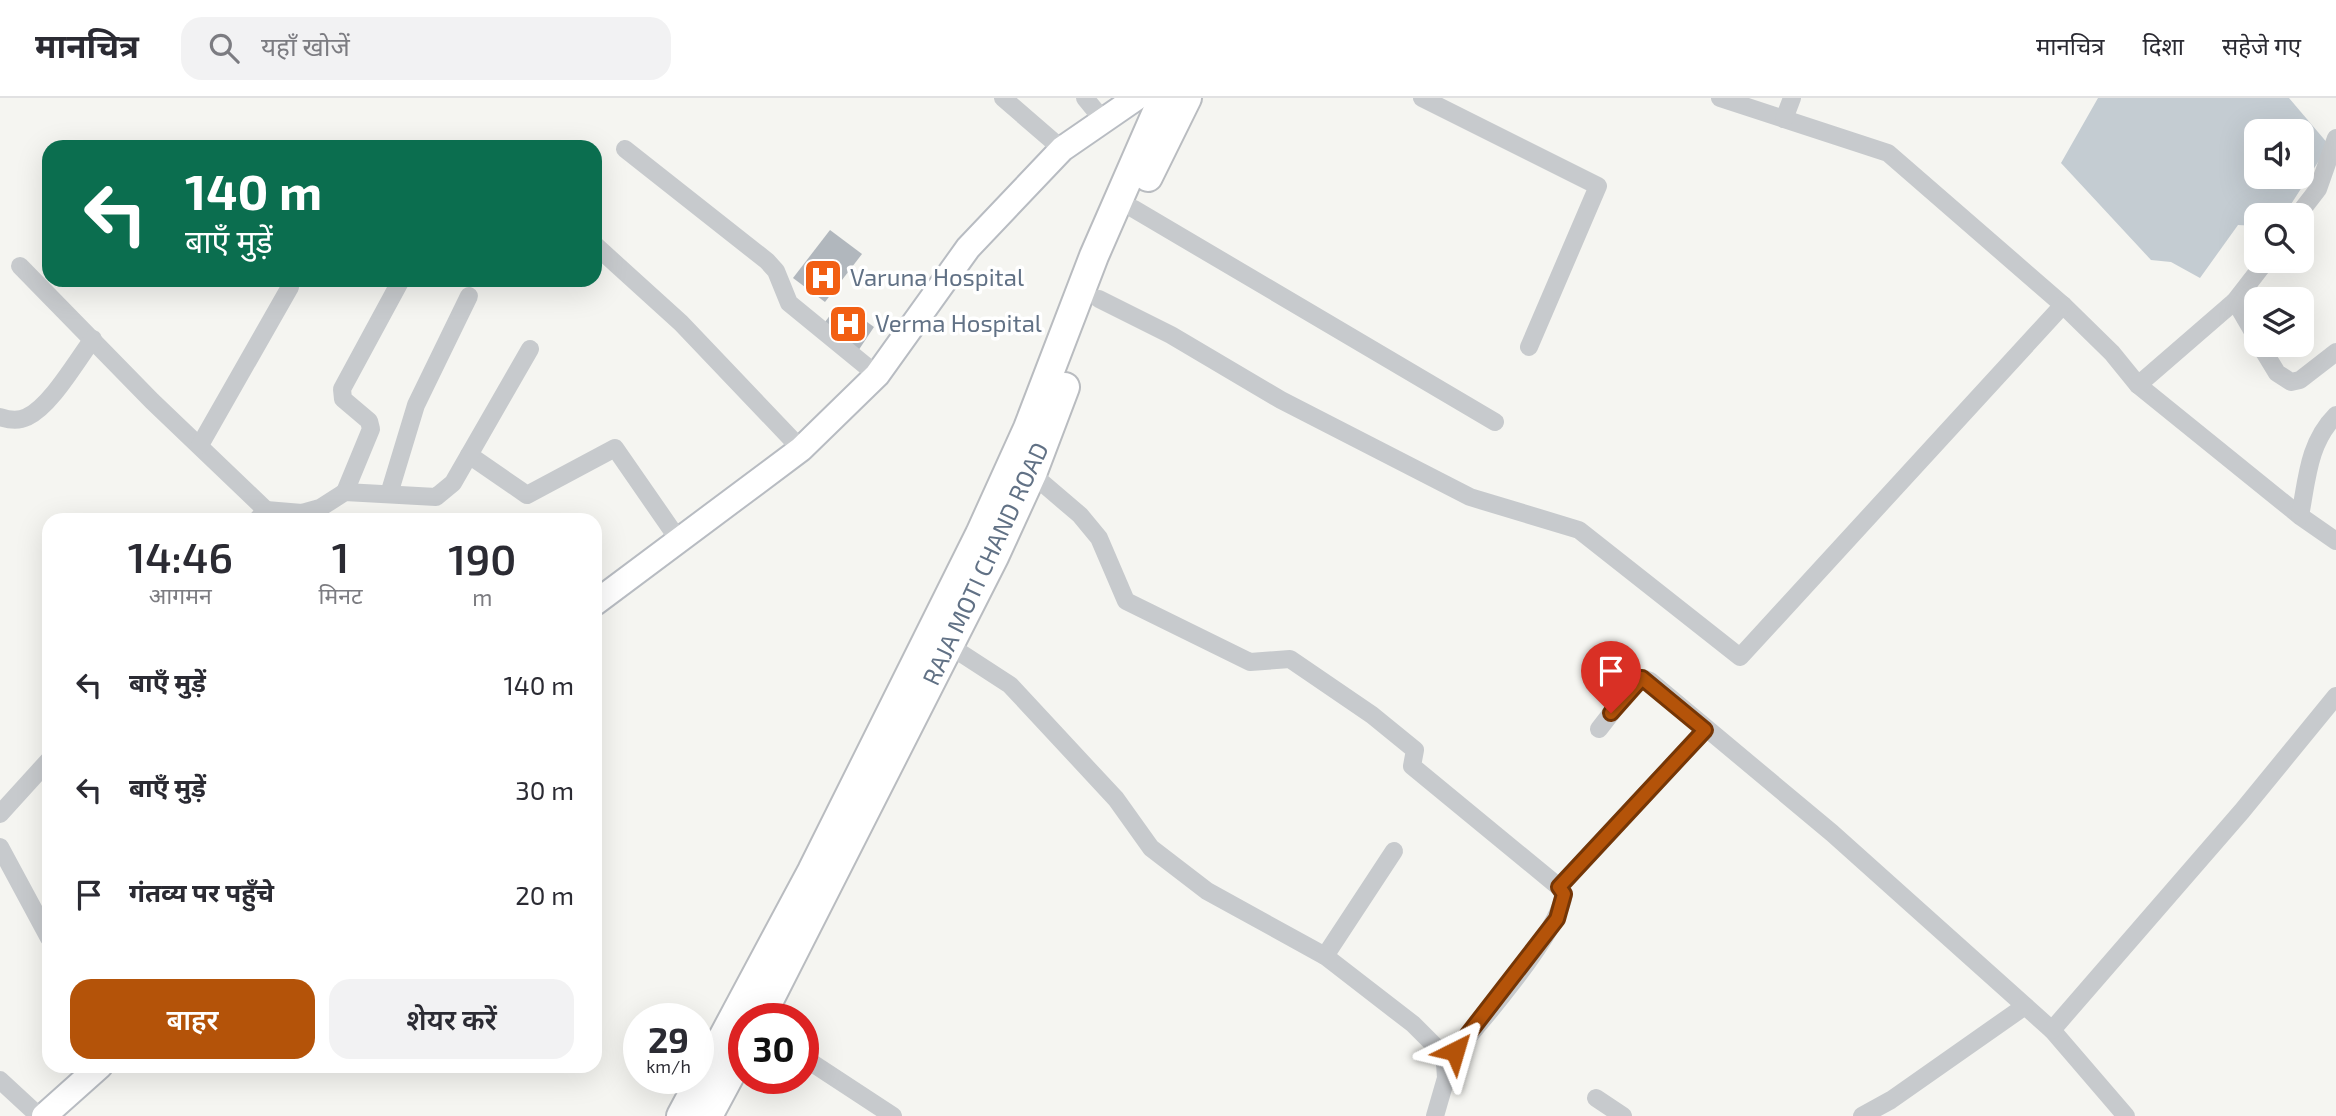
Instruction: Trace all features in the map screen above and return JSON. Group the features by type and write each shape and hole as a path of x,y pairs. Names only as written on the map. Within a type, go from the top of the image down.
{"main road":[{"path":"681,1116 811,871 980,534 1028,428 1094,256 1163,98"},
{"name":"RAJA MOTI CHAND ROAD","path":"768,1003 950,646 1032,474 1134,209 1187,98"},
{"path":"708,1116 728,1079"}],"street":[{"path":"1003,98 1062,149"},
{"path":"1085,98 1103,120"},
{"path":"602,598 802,449 877,375 968,247 1062,149 1136,98"},
{"path":"1422,98 1598,186 1529,347"},
{"path":"1720,98 1888,153 2063,305 2112,353 2138,385 2300,516 2336,541"},
{"path":"1784,119 1792,98"},
{"path":"2307,203 2318,189 2336,138"},
{"path":"625,149 767,261 776,271 789,303 877,375"},
{"path":"1134,209 1495,422"},
{"path":"602,251 681,323 802,449"},
{"path":"20,266 200,445 259,513"},
{"path":"2138,385 2235,301 2257,273"},
{"path":"200,445 290,287"},
{"path":"302,513 320,508 345,492 371,429 369,421 343,399 342,389 397,287"},
{"path":"389,494 416,405 469,296"},
{"path":"1098,299 1171,335 1281,400 1470,498 1579,530 1740,657 2063,305"},
{"path":"2235,301 2244,316"},
{"path":"0,417 10,420 27,417 49,397 93,339"},
{"path":"345,492 436,497 444,494 530,349"},
{"path":"2267,357 2277,373 2291,382 2300,380 2336,352"},
{"path":"2300,516 2312,453 2321,433 2336,415"},
{"path":"469,455 527,495 615,448 678,539"},
{"path":"1032,474 1080,515 1099,538 1126,601 1250,662 1290,659 1372,715 1415,750 1412,766 1559,887 1564,894 1557,919 1445,1063"},
{"path":"950,646 1010,685 1116,799 1151,848 1207,891 1325,956 1413,1024 1436,1047 1445,1063 1446,1078 1435,1116"},
{"path":"1599,729 1642,678 1832,833 2052,1030 2126,1116"},
{"path":"2052,1030 2242,811 2336,696"},
{"path":"1559,887 1705,730"},
{"path":"0,814 42,768"},
{"path":"0,847 42,925"},
{"path":"1325,956 1394,851"},
{"path":"1862,1116 1891,1100 2025,1006"},
{"path":"819,1067 893,1116"},
{"path":"0,1080 42,1116 92,1073"},
{"path":"1596,1098 1623,1116"}],"shaded area":[{"path":"2098,98 2289,98 2307,119 2244,119 2244,189 2301,189 2292,203 2244,203 2244,225 2238,225 2200,278 2171,262 2151,260 2061,163"},
{"path":"2314,127 2329,145 2314,168"}],"building":[{"path":"830,230 862,254 825,302 793,278"},
{"path":"845,306 874,327 858,351 822,326 831,314 837,318"}],"place":[{"name":"Varuna Hospital","path":"823,278"},
{"name":"Verma Hospital","path":"848,324"}],"route":[{"path":"1455,1051 1508,986 1557,919 1564,894 1559,887 1705,730 1650,681 1642,678 1637,680 1611,713"}]}
